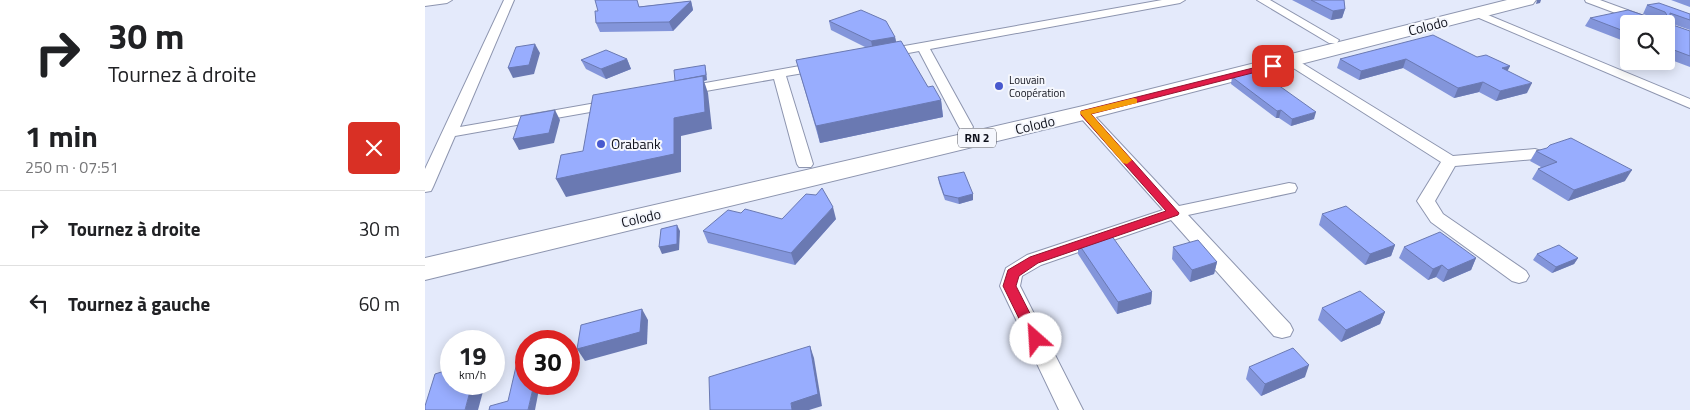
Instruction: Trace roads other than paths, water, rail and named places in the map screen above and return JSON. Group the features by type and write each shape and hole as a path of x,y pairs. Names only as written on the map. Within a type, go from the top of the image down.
{"main road":[{"name":"Colodo","path":"425,252 1075,102 1333,40 1480,7 1527,0"},
{"name":"Colodo","path":"425,269 1084,113 1292,61 1480,7"}],"street":[{"path":"425,3 447,0"},
{"path":"425,187 509,0"},
{"path":"873,56 1180,0"},
{"path":"1262,0 1333,40"},
{"path":"1590,0 1631,15"},
{"path":"1480,7 1690,104"},
{"path":"923,47 966,127"},
{"path":"1292,61 1450,160 1474,160 1535,154"},
{"path":"672,93 835,63"},
{"path":"779,74 805,164"},
{"path":"449,133 624,102"},
{"path":"1084,113 1173,213 1282,330"},
{"path":"1450,160 1425,202 1437,218 1519,276"},
{"path":"1071,410 1010,286 1013,273 1034,260 1173,213 1289,188"}],"place":[{"name":"Louvain Coopération","path":"999,86"},
{"name":"Orabank","path":"601,144"}]}
